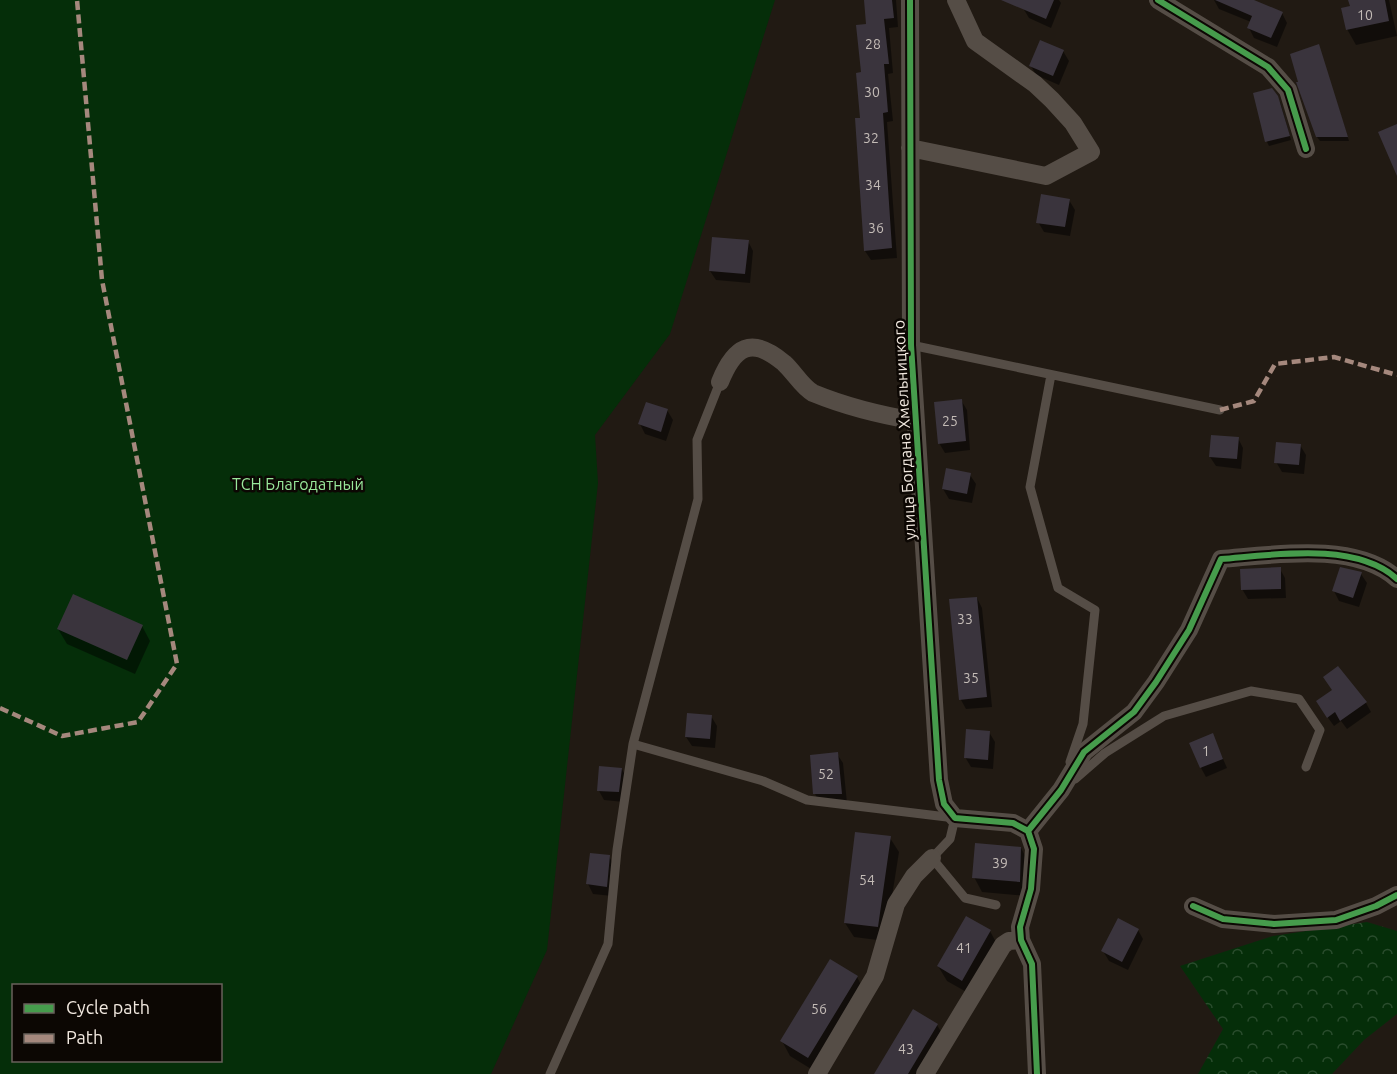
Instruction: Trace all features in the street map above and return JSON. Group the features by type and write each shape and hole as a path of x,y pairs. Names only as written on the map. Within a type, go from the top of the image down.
{"street":[{"name":"улица Богдана Хмельницкого","path":"910,0 911,345 939,780 944,804 955,818"},
{"path":"910,148 1046,176 1090,152 1073,123 1052,100 1035,84 975,41 956,0"},
{"path":"1158,0 1268,67 1288,90 1306,149"},
{"path":"720,382 729,359 745,348 762,348 784,363 810,391 868,413 916,421"},
{"path":"1028,831 1061,790 1084,752 1134,712 1156,682 1190,630 1221,559 1306,552 1355,559 1389,571 1397,579"},
{"path":"955,818 1013,823 1028,831 1035,849 1031,889 1020,927 1021,940 1032,964 1037,1074"},
{"path":"817,1074 876,976 896,904 914,876 932,858"},
{"path":"1193,906 1223,919 1274,924 1336,920 1376,906 1397,895"},
{"path":"925,1074 1003,945 1009,940 1021,940"}],"lane":[{"path":"911,345 1221,410"},
{"path":"1051,375 1030,487 1058,588 1095,610 1083,724 1061,790"},
{"path":"550,1074 609,944 617,850 633,744 698,499 697,441 720,382"},
{"path":"1061,790 1104,753 1164,716 1251,691 1299,699 1320,730 1306,767"},
{"path":"633,744 763,781 807,800 955,818 950,839 932,858 965,898 996,905"}],"green space":[{"name":"ТСН Благодатный","path":"0,0 775,0 670,334 595,435 598,483 547,950 491,1074 0,1074"},
{"path":"1367,922 1397,931 1397,1014 1364,1040 1332,1074 1198,1074 1223,1029 1180,966 1273,936"}],"building":[{"path":"864,0 892,0 894,18 884,19 889,64 884,64 888,112 883,113 892,248 864,251 855,118 860,118 856,73 861,72 856,25 866,24"},
{"path":"1001,0 1054,0 1046,19"},
{"path":"1215,0 1254,0 1283,12 1271,38 1247,28 1252,16"},
{"path":"1348,0 1385,0 1389,21 1346,30 1341,8 1350,6"},
{"path":"1040,40 1064,50 1053,76 1029,66"},
{"path":"1319,44 1348,137 1316,137 1296,82 1298,82 1290,54"},
{"path":"1272,88 1278,96 1290,136 1265,142 1253,93"},
{"path":"1397,124 1397,176 1378,132"},
{"path":"1041,194 1070,199 1065,227 1036,223"},
{"path":"712,237 749,240 745,274 709,271"},
{"path":"962,399 966,441 938,444 934,402"},
{"path":"646,402 668,409 661,432 638,424"},
{"path":"1211,435 1239,437 1237,459 1209,457"},
{"path":"1276,442 1301,444 1299,465 1274,463"},
{"path":"946,468 971,473 967,494 942,489"},
{"path":"1281,567 1281,589 1241,590 1240,569"},
{"path":"1340,567 1362,572 1353,598 1332,591"},
{"path":"73,594 143,625 127,660 57,629"},
{"path":"977,597 987,697 959,700 949,599"},
{"path":"1338,666 1367,702 1340,721 1335,712 1327,718 1316,701 1332,690 1323,677"},
{"path":"687,713 712,715 710,739 685,737"},
{"path":"966,729 990,731 988,760 964,758"},
{"path":"1213,733 1223,759 1200,768 1189,743"},
{"path":"838,752 842,794 813,794 810,755"},
{"path":"599,766 622,768 619,792 597,791"},
{"path":"855,832 891,836 878,927 844,923"},
{"path":"975,843 1021,847 1020,882 972,878"},
{"path":"590,853 610,855 607,887 586,884"},
{"path":"966,916 991,930 962,981 937,966"},
{"path":"1118,918 1139,929 1122,962 1101,951"},
{"path":"830,959 858,976 808,1058 780,1041"},
{"path":"913,1009 938,1024 908,1074 874,1074"}],"marked path":[{"path":"0,708 62,736 138,722 177,664 102,280 77,0"},
{"path":"1220,410 1254,401 1275,364 1334,357 1397,375"}],"cycle path":[{"path":"910,0 911,345 939,780 944,804 955,818 1013,823 1028,831 1034,849 1031,889 1020,927 1021,940 1032,964 1037,1074"},
{"path":"1158,0 1268,67 1288,90 1306,149"},
{"path":"1028,831 1061,790 1084,752 1134,712 1156,682 1189,630 1221,559 1313,553 1337,555 1359,559 1380,567 1397,579"},
{"path":"1193,906 1223,919 1274,924 1336,920 1376,906 1397,895"}]}
